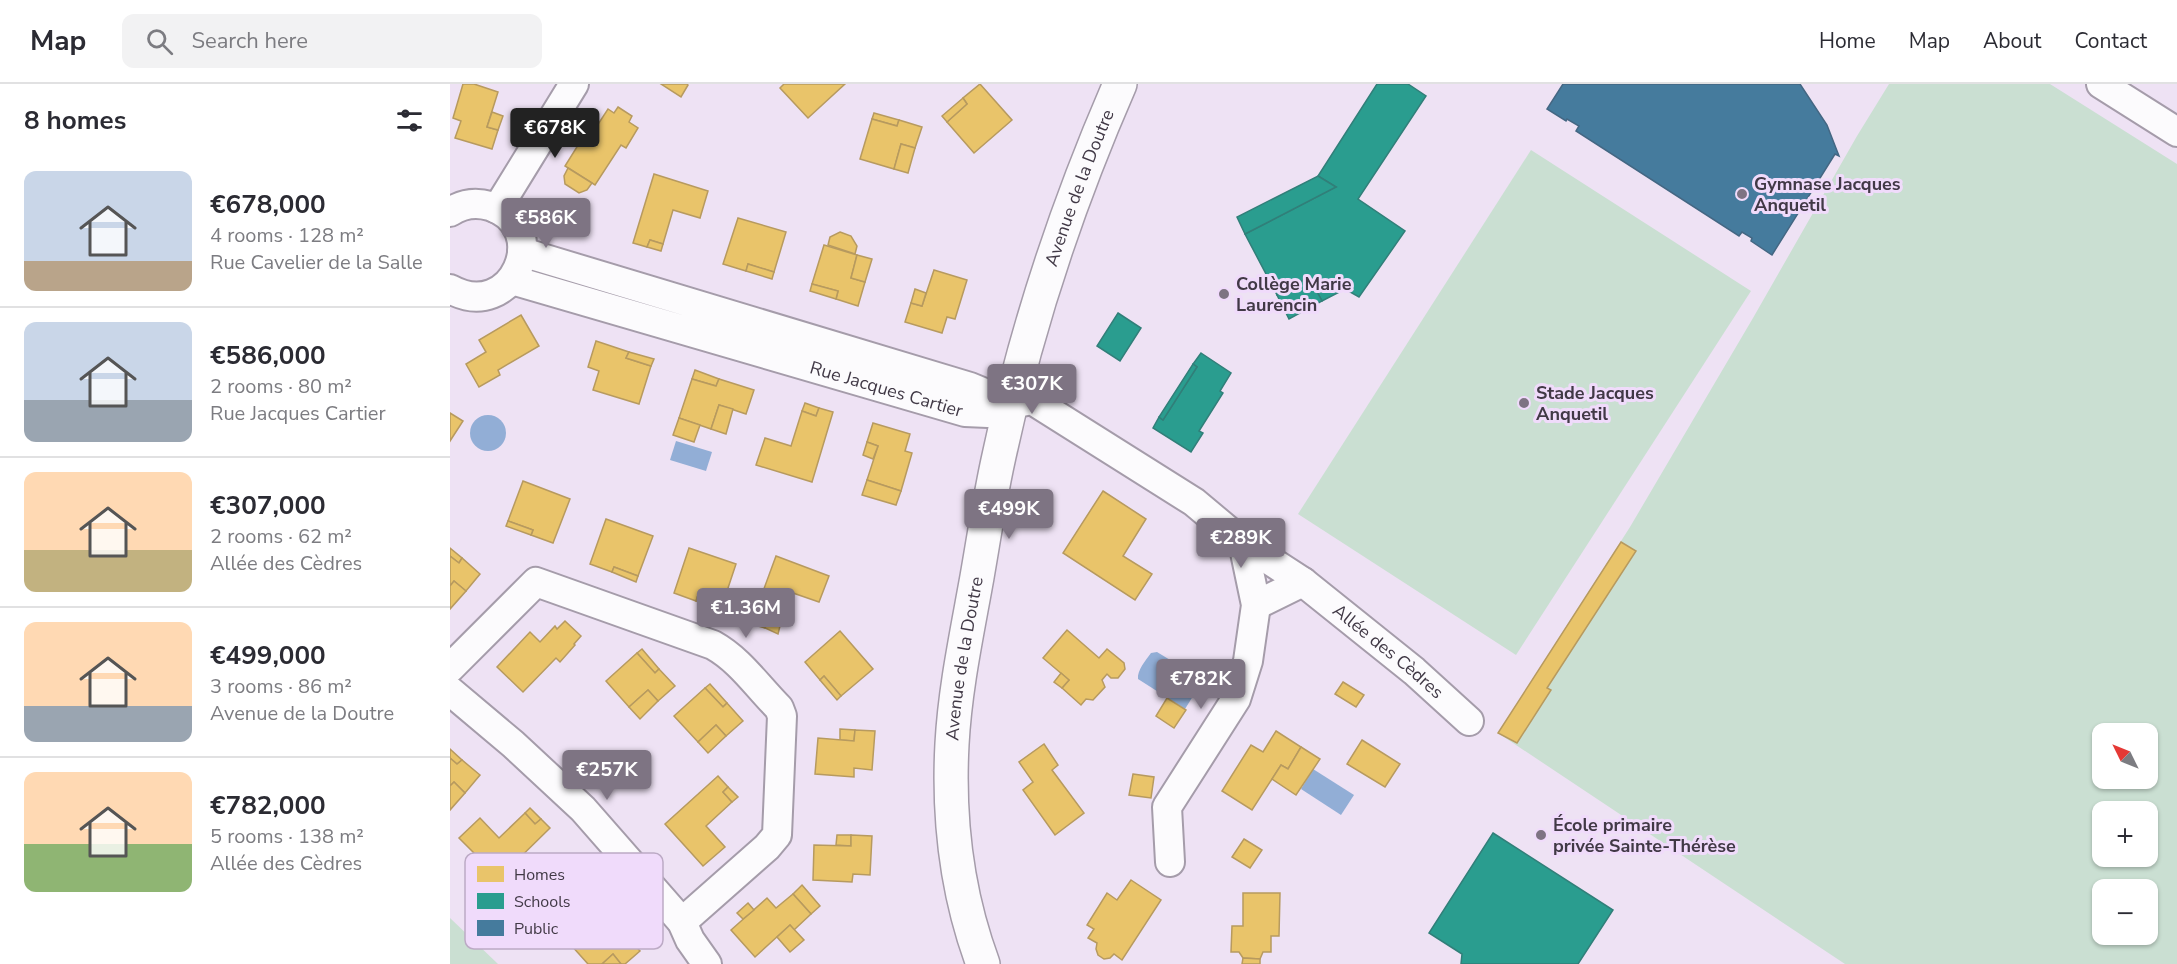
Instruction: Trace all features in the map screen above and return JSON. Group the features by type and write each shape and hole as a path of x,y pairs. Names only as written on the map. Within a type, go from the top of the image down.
{"main road":[{"name":"Avenue de la Doutre","path":"982,964 969,921 957,861 951,804 952,742 960,679 989,504 1011,404 1048,276 1085,171 1120,84"}],"street":[{"path":"497,209 574,84"},
{"path":"2101,84 2177,132"},
{"path":"450,212 469,204 483,204 497,209 508,216 516,226 521,238 522,252 520,267 512,280 501,290 487,296 473,298 450,289"},
{"name":"Rue Jacques Cartier","path":"522,252 970,387 1011,404"},
{"name":"Rue Jacques Cartier","path":"512,280 965,412 988,413 1011,404"},
{"name":"Allée des Cèdres","path":"1011,404 1032,400 1194,502 1243,543 1304,582 1414,670 1469,721"},
{"path":"1170,862 1167,807 1236,699 1248,661 1256,605 1243,543"},
{"path":"450,668 536,582 712,645 738,663 779,708 782,716 777,835 755,859 682,922"},
{"path":"1256,605 1304,582"},
{"path":"450,691 513,744 583,808 622,853"},
{"path":"663,900 682,922 690,940 707,964"}],"green space":[{"path":"1889,84 2050,84 2177,164 2177,964 1845,964 1498,733 1630,527"},
{"name":"Stade Jacques Anquetil","path":"1531,150 1751,291 1516,655 1298,514"},
{"path":"450,918 465,932 465,949 482,949 498,964 450,964"}],"water":[{"path":"488,415 501,420 506,433 501,446 488,451 475,446 470,433 475,420"},
{"path":"676,441 712,452 706,471 670,460"},
{"path":"1157,652 1203,680 1185,709 1138,679 1144,662 1151,653"},
{"path":"1313,769 1354,795 1341,815 1301,789"}],"building: Homes":[{"path":"463,84 474,84 498,92 487,127 498,130 492,149 455,138 461,121 453,118"},
{"path":"661,84 687,84 688,85 681,97"},
{"path":"784,84 845,84 808,118 780,88"},
{"path":"980,84 1012,120 974,153 947,122 967,104 963,98"},
{"path":"963,98 967,104 947,122 942,116"},
{"path":"618,107 632,116 629,122 638,128 626,148 621,145 595,185 565,166 590,126 595,129 608,109 614,113"},
{"path":"492,112 503,116 498,130 487,127"},
{"path":"874,113 899,120 897,126 872,119"},
{"path":"872,119 897,126 899,120 922,127 915,148 901,144 894,169 860,159"},
{"path":"901,144 915,148 908,173 894,169"},
{"path":"568,168 592,183 587,190 579,193 565,184 564,176"},
{"path":"654,174 708,191 700,218 673,210 663,244 650,240 647,247 633,243"},
{"path":"738,218 786,232 774,272 748,264 746,271 723,264"},
{"path":"840,232 851,236 857,246 855,254 828,245 830,237"},
{"path":"650,240 663,244 661,251 647,247"},
{"path":"824,245 857,255 851,278 865,282 858,306 836,299 838,291 812,284"},
{"path":"857,255 872,259 865,282 851,278"},
{"path":"748,264 774,272 772,279 746,271"},
{"path":"934,270 967,280 955,319 947,317 942,333 905,322 911,303 922,306"},
{"path":"812,284 838,291 836,299 810,291"},
{"path":"915,289 926,293 922,306 911,303"},
{"path":"521,315 539,346 498,370 500,375 479,387 466,364 486,352 479,340"},
{"path":"596,341 629,352 626,358 651,366 639,404 593,390 599,371 588,367"},
{"path":"629,352 654,359 651,366 626,358"},
{"path":"695,370 719,379 716,386 692,379"},
{"path":"692,379 716,386 719,379 754,390 746,414 719,405 711,429 679,418"},
{"path":"805,403 819,408 816,416 802,411"},
{"path":"719,405 733,409 726,434 711,429"},
{"path":"819,408 833,412 812,482 756,465 765,438 791,446 802,411 816,416"},
{"path":"450,413 463,421 450,441"},
{"path":"679,418 700,425 694,442 673,435"},
{"path":"873,423 910,434 905,451 912,453 901,491 867,480 878,446 867,442"},
{"path":"867,442 878,446 873,459 863,455"},
{"path":"867,480 901,491 896,505 862,495"},
{"path":"523,481 570,499 553,543 531,535 533,530 508,521"},
{"path":"1103,491 1146,519 1123,556 1152,574 1135,600 1063,553"},
{"path":"606,519 653,536 638,576 614,567 612,572 590,564"},
{"path":"508,521 533,530 531,535 506,526"},
{"path":"1621,542 1636,551 1547,688 1551,690 1517,743 1498,733"},
{"path":"450,548 462,558 459,563 450,556"},
{"path":"689,548 736,564 723,603 698,595 696,601 674,593"},
{"path":"450,556 459,563 462,558 480,574 466,591 454,581 450,586"},
{"path":"776,556 829,576 819,602 793,593 780,626 768,622 765,628 751,624"},
{"path":"614,567 638,576 636,582 612,572"},
{"path":"454,581 466,591 450,609 450,586"},
{"path":"698,595 723,603 721,609 696,601"},
{"path":"565,621 581,636 560,662 556,658 523,692 497,667 530,632 540,642 555,626 557,629"},
{"path":"768,622 780,626 778,634 765,628"},
{"path":"1067,630 1099,658 1107,649 1124,663 1125,669 1118,678 1111,678 1107,674 1102,680 1105,687 1093,700 1086,699 1081,705 1062,688 1069,680 1043,658"},
{"path":"840,631 873,669 841,696 824,676 820,680 805,662"},
{"path":"642,649 659,669 655,673 637,653"},
{"path":"637,653 655,673 659,669 675,686 658,701 648,690 629,707 606,681"},
{"path":"1061,673 1069,680 1062,688 1054,682"},
{"path":"824,676 841,696 837,700 820,680"},
{"path":"1203,680 1207,683 1198,696 1194,694"},
{"path":"1343,682 1364,695 1356,707 1335,694"},
{"path":"710,684 727,703 723,707 705,688"},
{"path":"705,688 723,707 727,703 743,721 726,736 716,725 698,742 674,716"},
{"path":"648,690 658,701 640,719 629,707"},
{"path":"1167,698 1186,710 1174,728 1156,716"},
{"path":"716,725 726,736 708,753 698,742"},
{"path":"840,729 855,730 854,741 840,740"},
{"path":"855,730 875,731 872,770 854,768 854,777 815,774 818,738 854,741"},
{"path":"1276,731 1301,747 1288,769 1281,765 1252,810 1222,791 1251,745 1263,752"},
{"path":"1362,740 1400,764 1385,787 1347,764"},
{"path":"1044,744 1058,765 1052,770 1084,813 1055,835 1023,790 1033,782 1019,762"},
{"path":"1301,747 1320,759 1296,795 1272,779 1281,765 1288,769"},
{"path":"450,749 462,760 457,764 450,758"},
{"path":"450,758 457,764 462,760 480,775 465,793 454,782 450,786"},
{"path":"1133,774 1154,777 1151,798 1129,795"},
{"path":"718,776 728,787 723,792 732,802 706,826 725,847 703,866 665,824"},
{"path":"454,782 465,793 450,810 450,786"},
{"path":"728,787 738,797 732,802 723,792"},
{"path":"530,808 541,819 535,824 525,813"},
{"path":"525,813 535,824 541,819 550,828 524,853 474,853 459,838 480,818 499,838"},
{"path":"837,835 851,835 851,846 836,845"},
{"path":"851,835 872,836 870,875 853,874 852,882 813,880 814,845 851,846"},
{"path":"1244,839 1262,850 1250,868 1232,857"},
{"path":"1131,880 1161,900 1122,960 1114,954 1104,959 1098,955 1097,943 1088,938 1094,929 1087,925 1107,893 1117,900"},
{"path":"802,885 820,906 811,914 793,894"},
{"path":"1243,893 1280,893 1279,936 1271,936 1271,952 1263,952 1260,959 1243,958 1239,952 1231,952 1232,926 1243,926"},
{"path":"793,894 811,914 794,930 790,925 755,957 731,930 767,898 776,908"},
{"path":"748,903 754,910 743,919 737,913"},
{"path":"790,925 804,940 790,952 777,937"},
{"path":"575,949 638,949 640,951 625,964 621,964 613,954 602,964 588,964"},
{"path":"613,954 621,964 602,964"},
{"path":"1243,958 1260,959 1260,964 1242,964"}],"building: Schools":[{"path":"1377,84 1408,84 1426,96 1358,199 1405,231 1359,297 1345,289 1322,301 1309,277 1277,295 1245,234 1336,187 1318,176"},
{"path":"1318,176 1336,187 1245,234 1237,217"},
{"path":"1309,277 1322,301 1289,319 1277,295"},
{"path":"1118,313 1141,328 1120,361 1097,346"},
{"path":"1201,353 1231,373 1220,391 1223,393 1199,431 1203,433 1191,452 1153,428 1159,417 1163,420 1197,367 1193,364"},
{"path":"1193,364 1197,367 1163,420 1159,417"},
{"path":"1493,833 1613,910 1578,964 1461,964 1462,954 1429,933"}],"building: Public":[{"name":"Gymnase Jacques Anquetil","path":"1563,84 1800,84 1827,125 1839,156 1835,154 1772,255 1751,241 1752,238 1742,232 1739,236 1576,131 1579,126 1547,109"}],"place":[{"name":"Gymnase Jacques Anquetil","path":"1742,194"},
{"name":"Collège Marie Laurencin","path":"1224,294"},
{"name":"Stade Jacques Anquetil","path":"1524,403"},
{"name":"École primaire privée Sainte-Thérèse","path":"1541,835"}]}
